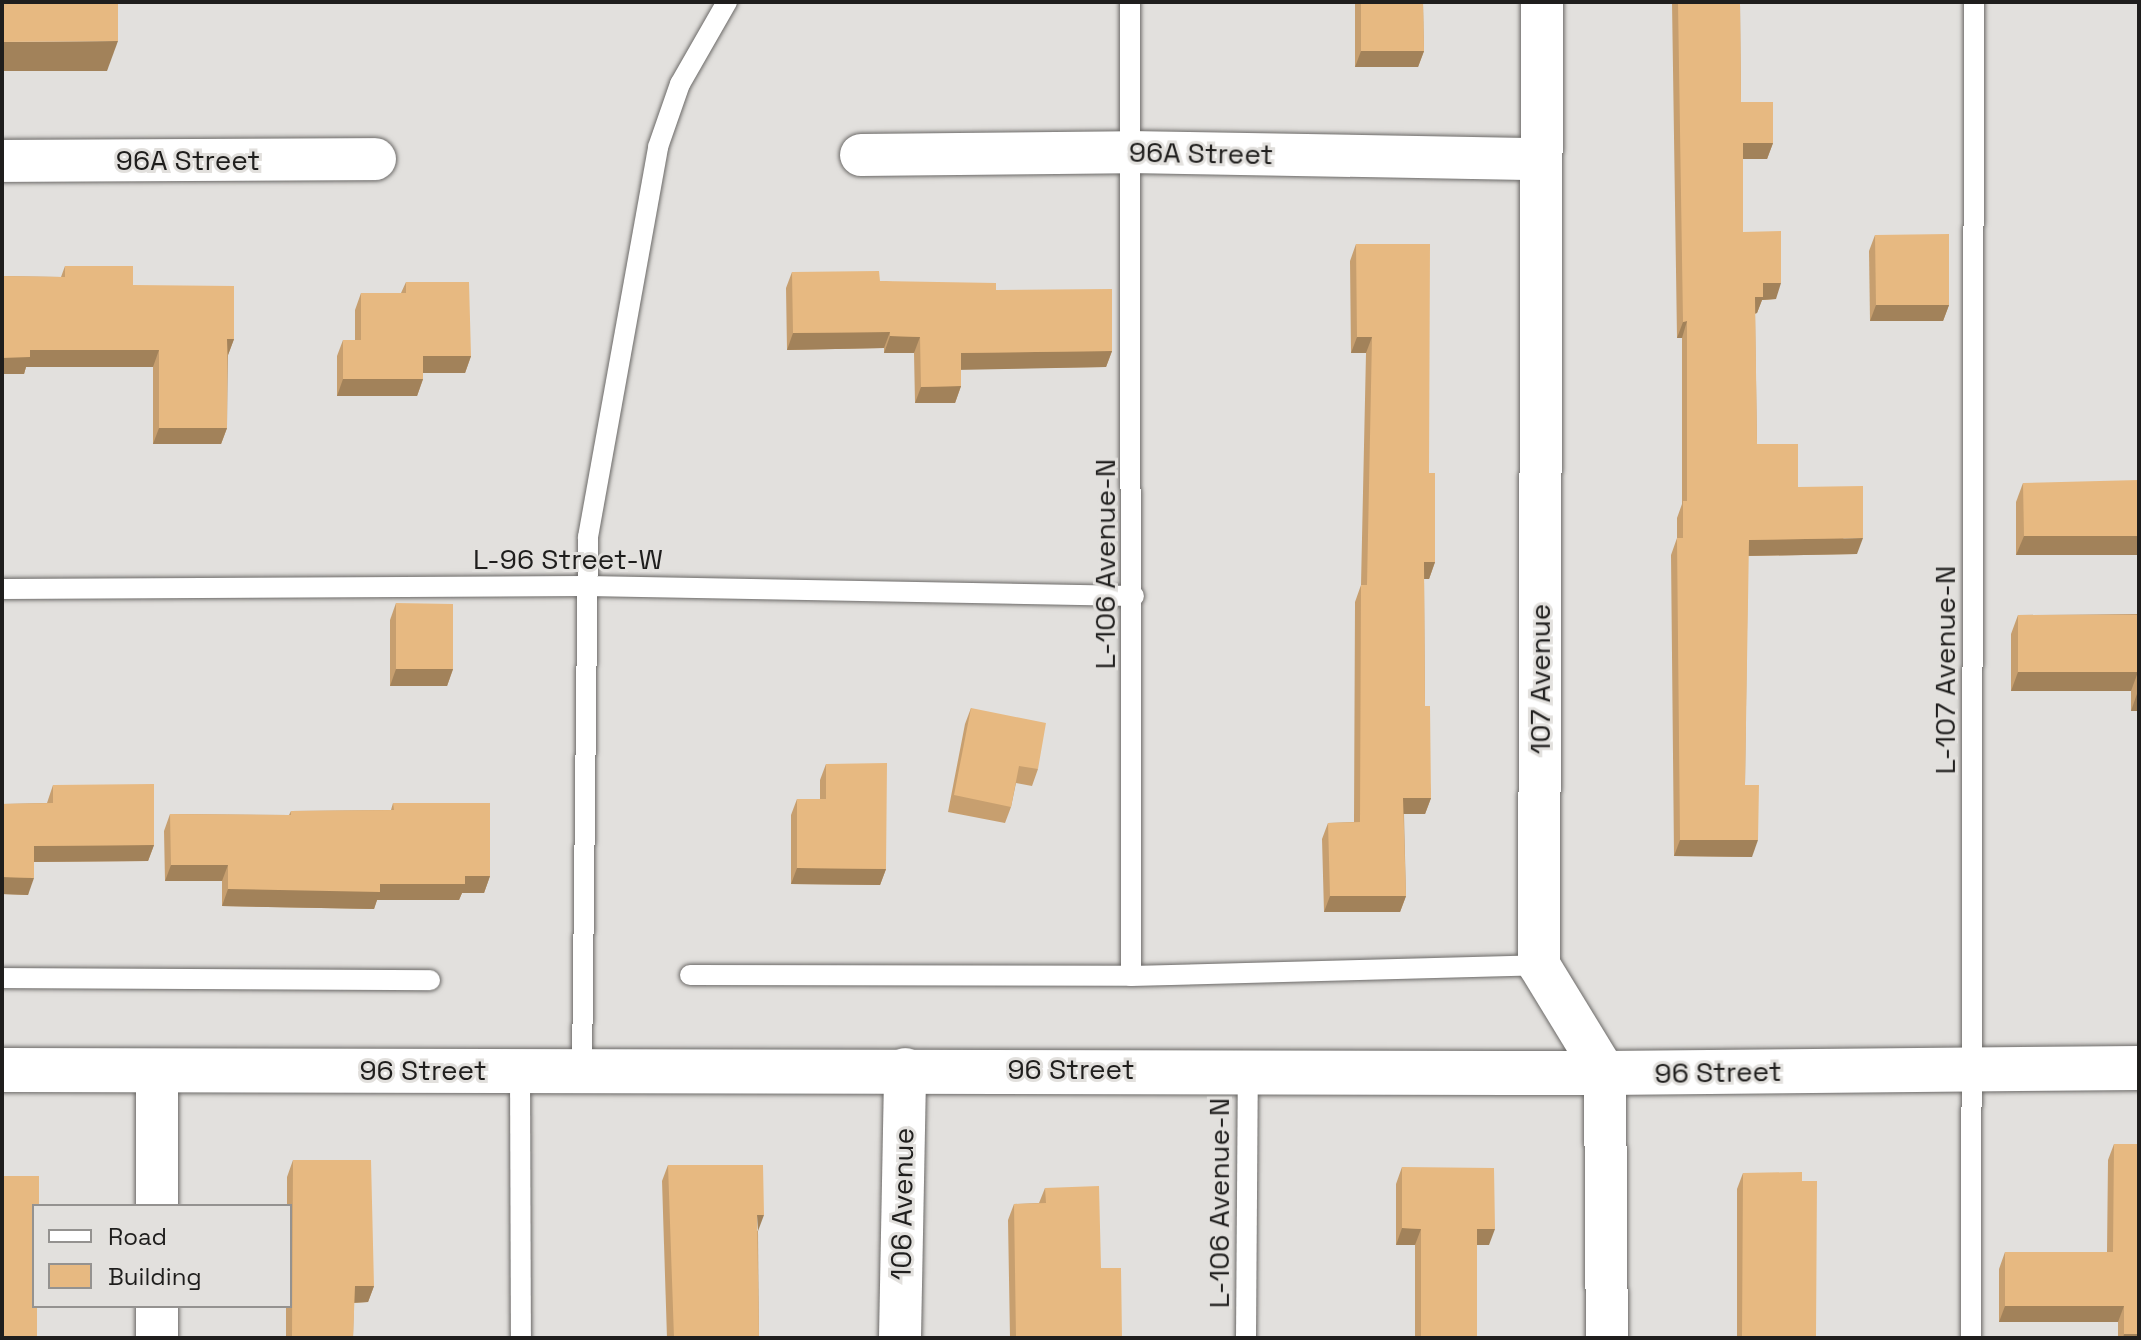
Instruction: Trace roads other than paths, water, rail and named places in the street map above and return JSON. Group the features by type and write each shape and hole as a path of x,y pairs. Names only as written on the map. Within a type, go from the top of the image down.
{"street":[{"name":"107 Avenue","path":"1539,965 1542,2"},
{"name":"96A Street","path":"861,155 1129,152 1541,159"},
{"name":"96A Street","path":"2,161 375,159"},
{"path":"1539,965 1605,1073 1607,1338"},
{"name":"96 Street","path":"2,1070 1248,1069 1605,1073 2139,1068"},
{"name":"106 Avenue","path":"900,1338 905,1069"},
{"path":"157,1070 157,1204"},
{"path":"157,1308 157,1338"}],"lane":[{"path":"582,1070 588,537 658,147 680,84 727,2"},
{"path":"1129,152 1130,2"},
{"name":"L-107 Avenue-N","path":"1971,1338 1974,2"},
{"name":"L-106 Avenue-N","path":"1129,152 1134,596 1131,976"},
{"name":"L-96 Street-W","path":"2,589 586,586 1134,596"},
{"path":"690,975 1131,976 1539,965"},
{"path":"2,978 430,980"},
{"name":"L-106 Avenue-N","path":"1246,1338 1248,1069"},
{"path":"520,1070 521,1338"}]}
